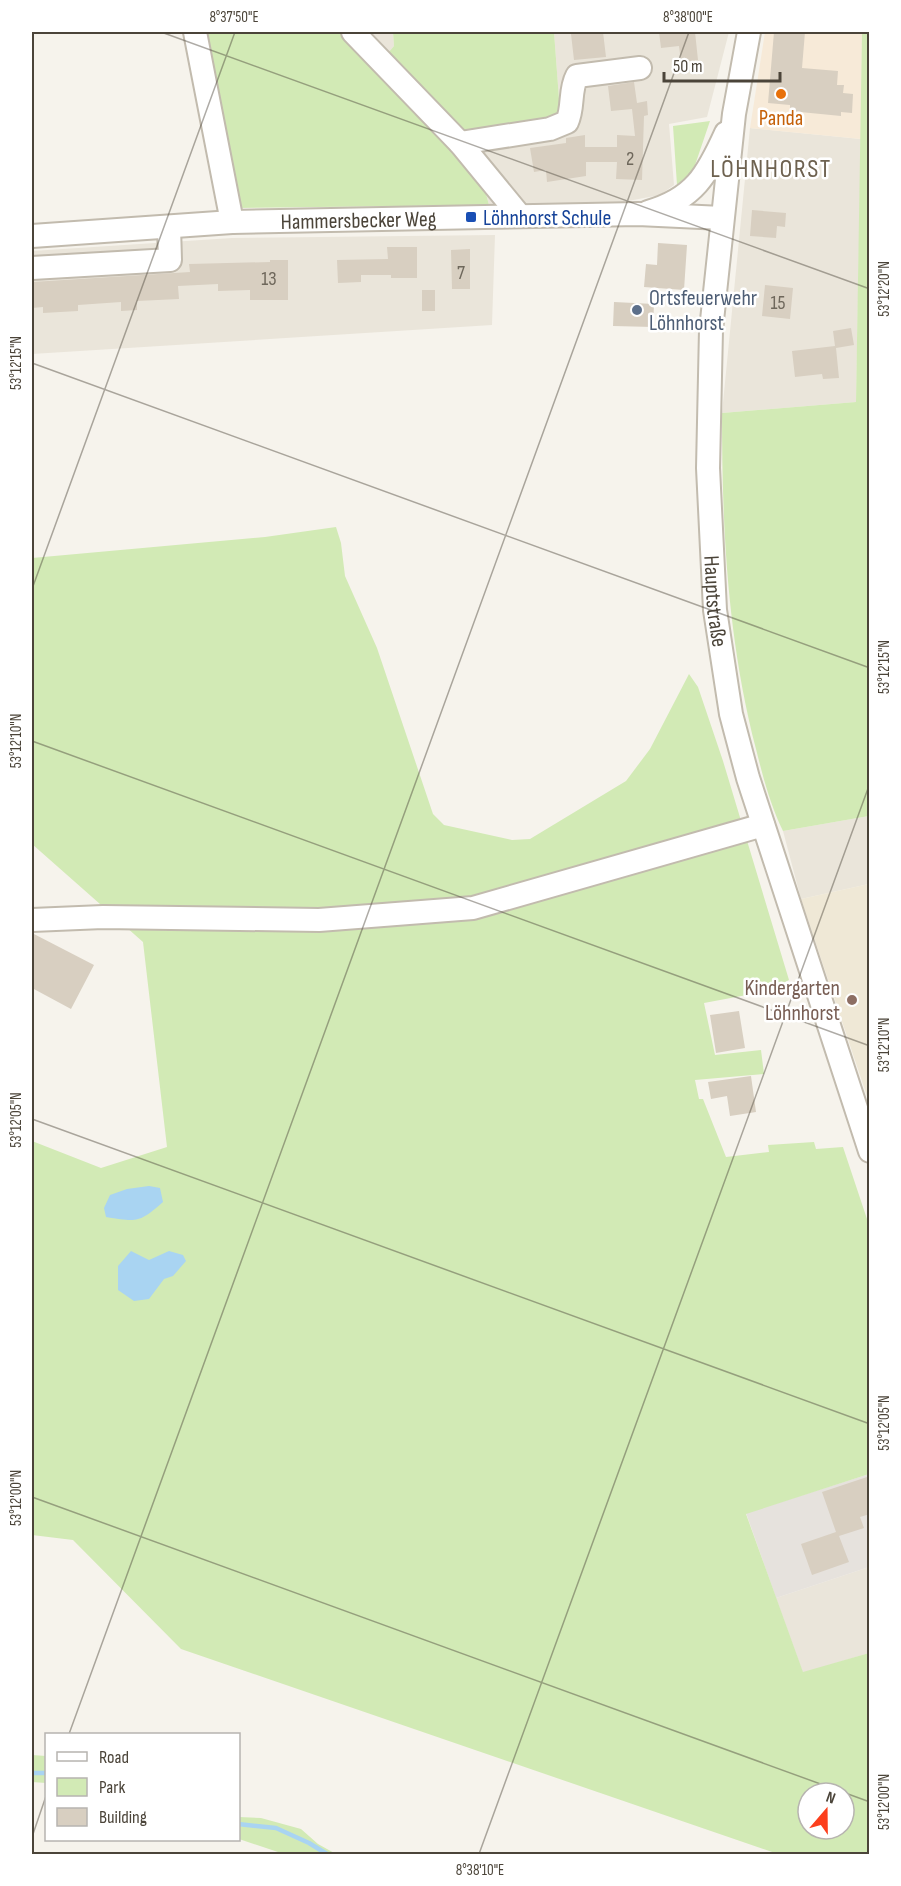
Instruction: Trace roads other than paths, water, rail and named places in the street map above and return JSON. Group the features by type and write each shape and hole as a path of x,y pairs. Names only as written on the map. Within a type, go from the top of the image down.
{"street":[{"path":"195,32 232,222"},
{"path":"353,32 460,144 520,216"},
{"name":"Hauptstraße","path":"749,32 734,114 711,330 708,468 715,610 731,714 762,825 870,1151"},
{"path":"460,144 550,129 567,122 572,112 572,85 577,76 640,68"},
{"path":"638,214 660,208 686,195 699,183 718,150 734,114"},
{"name":"Hammersbecker Weg","path":"32,236 232,222 638,214 722,218"},
{"path":"32,268 170,260 169,227"},
{"path":"32,920 103,917 319,920 473,908 762,825"}],"water":[{"path":"149,1186 160,1188 163,1202 148,1214 132,1220 106,1217 104,1208 110,1195 127,1189"},
{"path":"131,1251 149,1260 169,1251 183,1255 186,1261 173,1276 164,1279 149,1299 134,1301 118,1290 118,1266"}],"waterway":[{"path":"32,1773 45,1773"},
{"path":"240,1824 276,1828 327,1854"}],"place":[{"name":"Panda","path":"781,94"},
{"name":"Löhnhorst Schule","path":"471,217"},
{"name":"Ortsfeuerwehr Löhnhorst","path":"637,310"},
{"name":"Kindergarten Löhnhorst","path":"852,1000"}],"district":[{"name":"LÖHNHORST","path":"771,168"}]}
